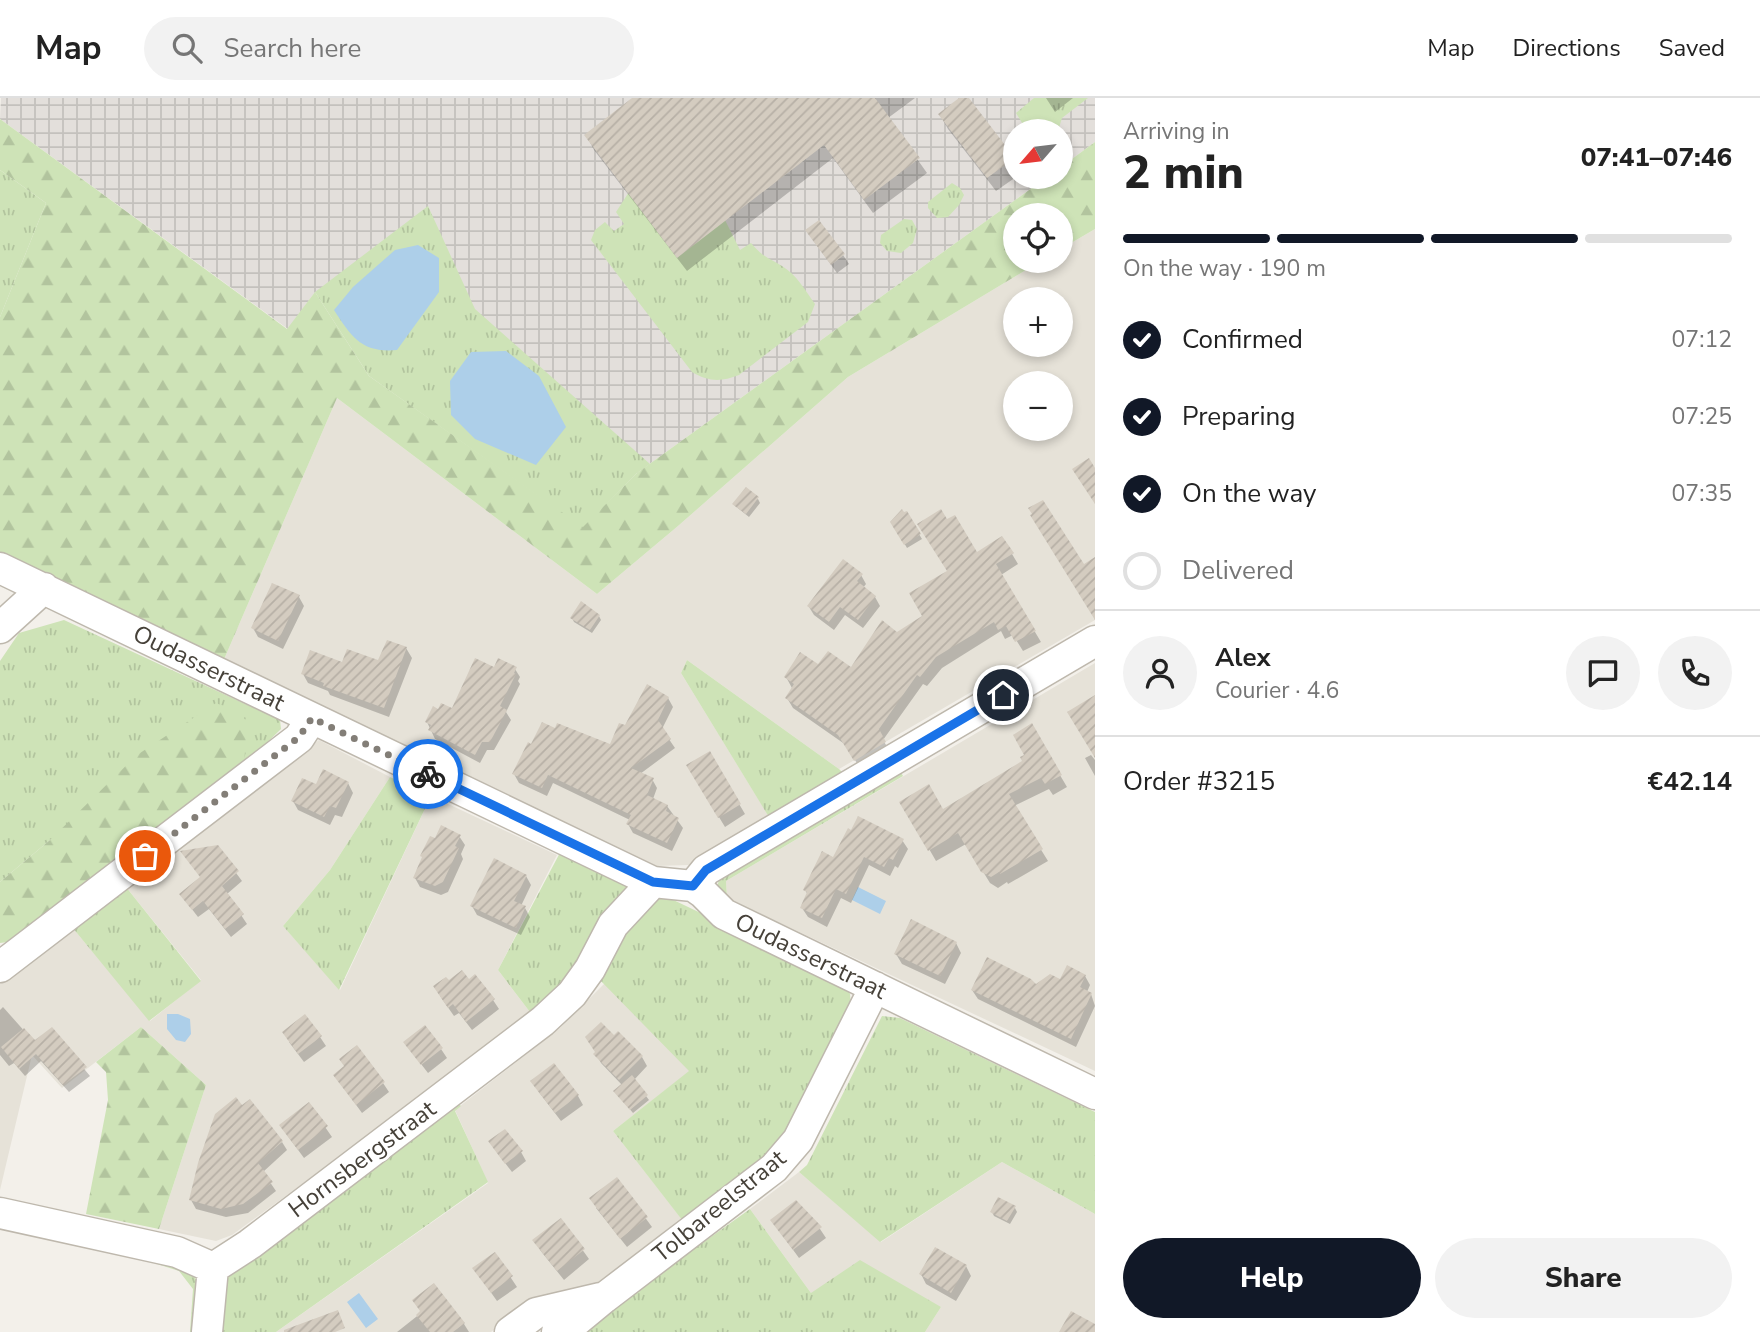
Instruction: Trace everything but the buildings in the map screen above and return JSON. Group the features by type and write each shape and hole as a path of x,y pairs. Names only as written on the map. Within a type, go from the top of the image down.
{"street":[{"name":"Oudasserstraat","path":"0,568 653,882 693,886 704,893 721,913 1095,1094"},
{"path":"0,628 44,588"},
{"path":"693,886 706,870 1095,642"},
{"path":"0,967 299,737 312,718"},
{"name":"Hornsbergstraat","path":"213,1268 250,1244 542,1021 572,994 590,969 614,925 653,882"},
{"name":"Tolbareelstraat","path":"558,1332 570,1326 774,1168 798,1140 874,987"},
{"path":"0,1213 177,1252 213,1268 206,1332"},
{"name":"Tolbareelstraat","path":"510,1332 536,1313 604,1298"}],"shaded area":[{"path":"1,98 1095,98 1095,142 1073,158 1073,119 1003,119 1003,189 1030,189 1011,203 1003,203 1003,209 637,473 315,292 288,329 0,119"},
{"path":"1095,229 1095,620 839,769 687,660 681,673 768,815 689,865 655,866 222,664 337,398 597,594 848,377 1021,273 1073,273 1073,242"},
{"path":"1095,663 1095,1071 727,898 726,881"},
{"path":"319,740 390,777 330,870 283,926 340,990 431,796 557,855 498,970 533,1016 232,1235 216,1241 159,1229 206,1085 141,1027 62,1088 32,1055 0,1190 0,982 72,927 150,1021 201,980 126,887"},
{"path":"605,983 690,1071 613,1131 681,1218 598,1286 531,1301 491,1332 276,1332 488,1183 455,1110 560,1028"},
{"path":"1002,1162 1095,1214 1095,1332 925,1332 941,1307 811,1293 750,1209 799,1172 881,1242"}],"green space":[{"path":"1034,98 1088,98 1062,119 1020,119 1016,113"},
{"path":"0,119 287,329 315,292 369,376 583,527 637,473 1003,209 1003,273 1021,273 848,377 597,594 337,398 222,664 0,557 0,317 46,203 0,170"},
{"path":"1095,142 1095,229 1073,242 1073,203 1011,203 1030,189 1073,189 1073,158"},
{"path":"0,170 46,203 0,317"},
{"path":"952,183 960,188 964,195 948,217 937,218 928,208 928,202"},
{"path":"629,192 725,220 740,250 751,243 800,283 815,304 808,322 739,375 715,380 692,372 591,240 595,230 605,222 614,231 624,224 616,212"},
{"path":"428,206 475,309 650,464 637,473 583,528 369,376 315,292"},
{"path":"904,219 912,220 917,229 913,243 901,253 887,251 880,243 881,235"},
{"path":"64,620 280,720 281,729 244,765 50,840 0,882 0,661 19,633"},
{"path":"687,660 843,773 772,822 681,673"},
{"path":"216,703 240,713 247,722 244,765 23,940 0,943 0,882 50,840 137,755"},
{"path":"898,767 903,776 726,881 727,898 783,925 779,931 725,906 717,888 720,875"},
{"path":"390,777 431,796 339,990 283,926 330,870"},
{"path":"563,847 634,882 584,966 533,1016 498,970"},
{"path":"126,887 201,981 149,1021 72,927"},
{"path":"663,895 845,982 851,1005 787,1143 686,1225 613,1131 689,1071 597,977 614,945 657,897"},
{"path":"882,1016 900,1018 1095,1112 1095,1214 1002,1162 880,1242 799,1172 807,1165"},
{"path":"141,1027 206,1085 159,1229 86,1214 108,1100 106,1072 96,1062"},
{"path":"454,1099 461,1106 455,1111 488,1182 276,1332 216,1332 225,1283 230,1273"},
{"path":"750,1209 811,1293 860,1260 941,1307 925,1332 578,1332"},
{"path":"88,1242 189,1268 199,1291 198,1332 190,1332 193,1289 179,1271"}],"water":[{"path":"418,245 439,258 439,292 397,350 366,346 353,336 334,310 353,287 395,250"},
{"path":"506,351 539,376 566,427 536,465 475,439 451,415 450,381 471,352"},
{"path":"858,887 886,901 880,914 852,900"},
{"path":"167,1014 178,1014 190,1019 191,1034 185,1042 176,1040 167,1029"},
{"path":"359,1293 378,1319 366,1328 347,1302"}],"way so far":[{"path":"145,856 299,737 312,718 428,774"}],"route":[{"path":"428,774 653,882 693,886 706,870 1003,695"}]}
